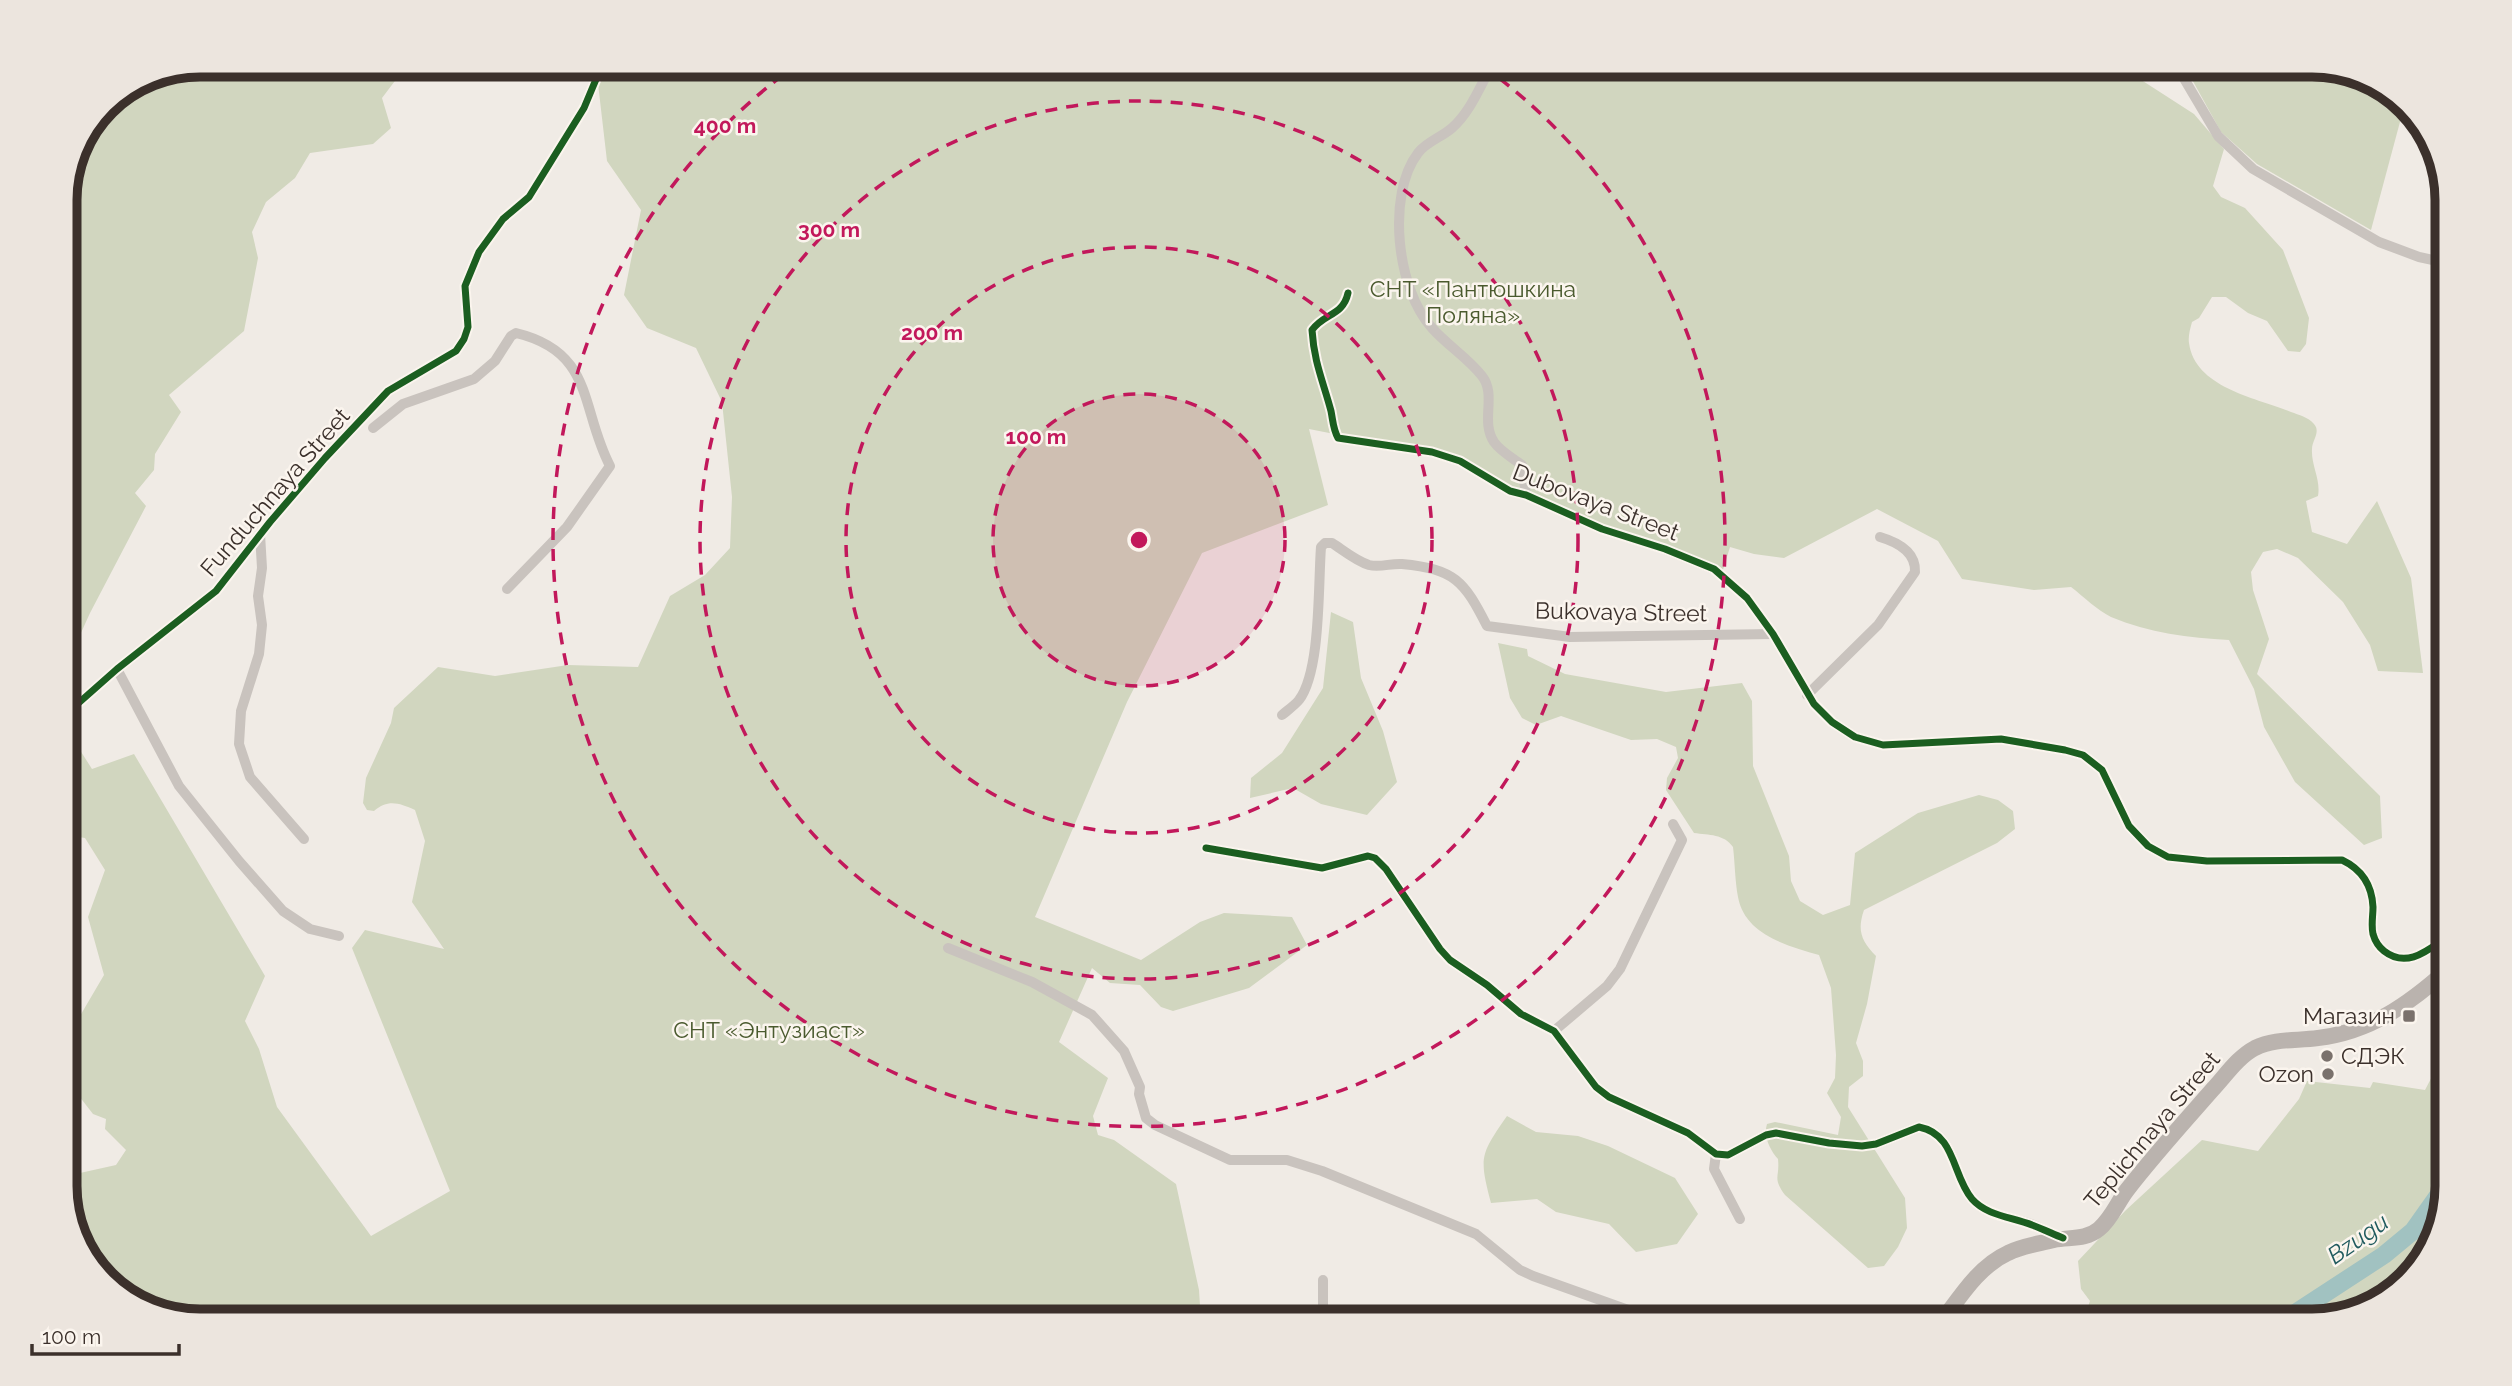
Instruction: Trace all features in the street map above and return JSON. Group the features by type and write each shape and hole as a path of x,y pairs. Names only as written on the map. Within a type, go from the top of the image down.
{"street":[{"name":"Funduchnaya Street","path":"77,704 117,669 216,591 324,458 388,391 456,351 468,327 465,286 479,252 503,219 529,197 584,108 597,77"},
{"name":"Dubovaya Street","path":"1485,77 1461,119 1450,130 1420,149 1410,165 1402,185 1400,252 1408,286 1431,328 1481,373 1487,382 1487,424 1490,435 1503,451 1522,465 1526,495"},
{"path":"2183,77 2218,136 2253,169 2379,242 2410,255 2435,260"},
{"name":"Dubovaya Street","path":"1348,293 1346,304 1312,330 1313,350 1331,412 1333,429 1338,438 1432,452 1460,461 1502,488 1526,495 1602,529 1665,549 1714,569 1747,598 1773,634"},
{"name":"Funduchnaya Street","path":"373,428 403,404 474,379 495,361 511,336 516,333 559,352 573,367 581,380 610,466 567,527 507,589"},
{"name":"Funduchnaya Street","path":"261,534 262,568 258,596 262,625 259,654 241,711 239,744 250,776 304,839"},
{"path":"1807,695 1878,625 1915,572 1910,553 1892,541 1880,537"},
{"name":"Bukovaya Street","path":"1282,715 1299,700 1311,677 1321,547 1325,543 1332,544 1367,564 1401,564 1449,574 1462,586 1488,626 1570,637 1773,634"},
{"path":"1773,634 1807,695 1843,730 1872,743 1905,745 1948,740 2001,739 2083,755 2102,770 2129,826 2159,853 2179,860 2342,860 2358,870 2365,879 2373,905 2372,931 2381,949 2391,956 2410,958 2435,945"},
{"path":"117,669 179,786 239,861 283,911 310,929 339,936"},
{"path":"1554,1031 1607,986 1620,970 1682,840 1673,824"},
{"path":"1206,848 1322,868 1368,856 1375,858 1386,869 1450,960 1487,985 1521,1014 1554,1031 1596,1087 1609,1097 1688,1133 1716,1154 1728,1155 1766,1135 1776,1133 1862,1146 1876,1144 1919,1127 1926,1128 1949,1149 1965,1188 1978,1205 1985,1210 2032,1224 2063,1238"},
{"path":"948,948 1032,982 1092,1015 1124,1051 1140,1087 1139,1094 1146,1118 1155,1125 1230,1160 1287,1160 1322,1171 1476,1234 1520,1270 1533,1276 1625,1309"},
{"name":"Teplichnaya Street","path":"1951,1309 1967,1288 1993,1262 2020,1248 2063,1238 2088,1236 2100,1228 2125,1193 2188,1117 2241,1058 2252,1050 2267,1044 2318,1038 2361,1029 2404,1005 2435,980"},
{"path":"1716,1154 1714,1169 1741,1219"},
{"path":"1323,1280 1324,1309"}],"green space":[{"path":"398,77 382,98 391,128 373,144 310,153 295,178 266,202 252,232 258,258 244,331 169,395 181,412 155,454 154,470 135,493 146,506 77,642 77,192 86,153 102,125 125,102 168,81 184,78"},
{"path":"597,77 2137,77 2194,114 2224,149 2213,186 2221,197 2245,208 2283,250 2309,318 2306,344 2300,352 2288,351 2267,321 2248,313 2226,297 2212,297 2199,318 2192,322 2189,341 2194,358 2203,371 2215,381 2245,396 2303,416 2314,424 2317,430 2312,455 2318,496 2306,501 2312,532 2347,544 2377,501 2411,578 2423,673 2378,671 2370,645 2343,602 2298,558 2277,549 2263,552 2251,572 2253,590 2269,639 2257,674 2380,796 2382,838 2364,845 2295,782 2264,727 2254,689 2229,640 2169,634 2125,622 2101,611 2071,587 2034,590 1962,579 1938,541 1877,509 1784,558 1730,547 1722,573 1503,490 1461,459 1309,429 1328,505 1202,553 1127,702 1035,917 1141,960 1200,922 1224,913 1292,917 1307,945 1249,988 1173,1011 1161,1007 1140,985 1110,983 1092,968 1059,1042 1108,1078 1093,1116 1098,1135 1114,1140 1176,1184 1199,1290 1200,1309 192,1309 161,1302 132,1288 108,1267 90,1240 79,1210 77,1174 116,1165 126,1150 105,1129 106,1119 93,1114 79,1096 77,1082 77,1021 104,975 88,917 105,870 85,838 77,837 77,745 92,769 134,754 265,976 245,1021 259,1049 277,1107 371,1236 450,1191 352,948 365,930 444,949 412,902 425,841 415,810 394,803 374,811 367,810 363,803 366,778 391,723 394,708 438,667 495,676 568,665 638,667 670,596 705,575 730,548 732,497 722,402 696,348 647,328 624,295 641,210 607,161"},
{"path":"2191,77 2336,79 2380,98 2401,116 2371,230 2257,164 2221,132"},
{"path":"1331,612 1353,622 1361,678 1383,731 1397,782 1367,815 1321,804 1293,788 1250,798 1251,778 1282,753 1323,688"},
{"path":"1498,643 1527,649 1528,656 1565,674 1666,692 1742,683 1752,701 1753,766 1789,856 1791,881 1800,901 1823,915 1850,905 1855,853 1918,813 1979,795 1998,800 2013,811 2015,829 1997,843 1864,910 1862,917 1862,935 1876,956 1856,1043 1863,1061 1863,1076 1849,1087 1848,1107 1905,1198 1907,1228 1898,1247 1884,1266 1868,1268 1785,1195 1778,1181 1778,1159 1767,1138 1767,1124 1775,1122 1838,1135 1841,1117 1827,1093 1835,1078 1836,1055 1831,988 1819,955 1782,943 1749,921 1738,897 1733,847 1721,837 1694,833 1666,790 1667,778 1678,758 1676,747 1657,739 1631,740 1561,716 1536,725 1522,718 1510,698"},
{"path":"2435,1071 2433,1210 2414,1254 2393,1278 2380,1288 2359,1300 2328,1308 2087,1309 2090,1301 2081,1289 2078,1261 2126,1210 2202,1140 2258,1151 2299,1099 2307,1081 2370,1088 2373,1082 2425,1090"},
{"path":"1507,1116 1536,1132 1578,1136 1608,1146 1675,1178 1698,1214 1677,1244 1636,1252 1609,1224 1556,1212 1537,1199 1491,1203 1484,1157 1491,1140"}],"waterway":[{"name":"Bzugu","path":"2301,1309 2384,1255 2413,1231 2434,1201"}],"cycle path":[{"path":"77,704 117,669 216,591 325,458 388,391 456,351 468,327 465,286 479,252 503,219 529,197 584,108 597,77"},
{"path":"1348,293 1342,306 1312,330 1317,362 1338,438 1432,452 1460,461 1510,491 1526,495 1602,529 1665,549 1714,569 1747,598 1773,634 1814,704 1832,722 1855,737 1883,745 2001,739 2083,755 2102,770 2129,826 2148,846 2168,857 2207,861 2342,860 2355,868 2368,885 2373,907 2373,934 2384,951 2393,956 2409,958 2435,945"},
{"path":"1206,848 1322,868 1368,856 1375,858 1386,869 1450,960 1487,985 1521,1014 1554,1031 1596,1087 1609,1097 1688,1133 1716,1154 1728,1155 1766,1135 1776,1133 1862,1146 1876,1144 1919,1127 1931,1131 1947,1147 1965,1190 1978,1205 1992,1213 2063,1238"}],"place":[{"name":"Магазин","path":"2409,1016"},
{"name":"СДЭК","path":"2327,1056"},
{"name":"Ozon","path":"2328,1074"}],"park label":[{"name":"СНТ «Пантюшкина Поляна»","path":"1473,302"},
{"name":"СНТ «Энтузиаст»","path":"769,1030"}]}
